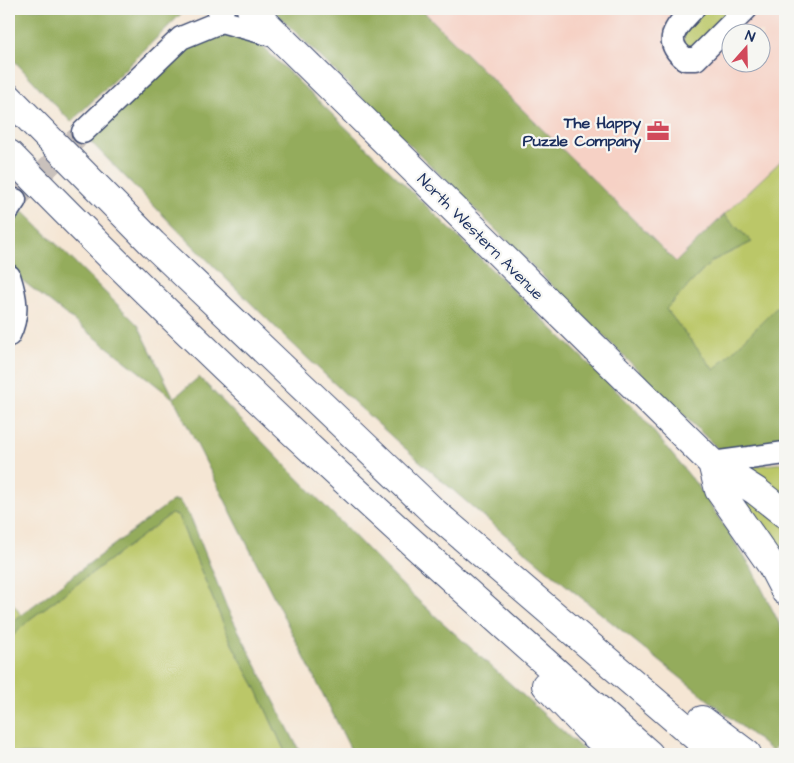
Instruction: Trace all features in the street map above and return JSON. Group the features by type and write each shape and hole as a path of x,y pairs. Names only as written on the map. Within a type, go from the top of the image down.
{"highway":[{"name":"North Western Avenue","path":"251,9 712,462 756,491 785,514"},
{"path":"9,98 251,339 435,513 716,754"},
{"path":"9,154 227,371 431,563 649,754"},
{"path":"712,462 719,490 772,566 785,591"},
{"path":"489,560 747,754"},
{"path":"431,563 587,728 616,754"}],"lane":[{"path":"694,9 676,27 672,38 676,52 685,59 696,59 746,9"},
{"path":"83,132 181,38 215,24 220,14 279,36"},
{"path":"9,276 17,307 13,327 9,335"},
{"path":"712,462 785,453"}],"shaded area":[{"path":"421,9 785,9 785,157 676,262"}],"green space":[{"path":"9,9 186,9 71,122 9,55"},
{"path":"272,9 421,9 676,262 724,215 752,242 712,261 666,309 714,370 785,299 785,442 719,450"},
{"path":"704,9 739,9 690,49 684,44 683,29"},
{"path":"224,31 262,46 636,410 698,486 751,567 785,635 785,736 772,751 563,583 394,439 261,313 89,140 174,54"},
{"path":"785,157 785,299 714,370 666,309 712,261 752,242 724,215"},
{"path":"23,211 138,325 174,398 199,377 410,593 588,754 353,754 174,399 19,278 10,251 9,235 16,220"},
{"path":"785,463 785,504 750,475 754,466"},
{"path":"731,483 785,526 785,566"},
{"path":"172,501 179,501 191,518 227,608 301,754 286,754 256,688 232,644 178,516 171,514 30,619 9,640 9,624"},
{"path":"171,514 178,516 232,644 256,688 286,754 9,754 9,640 30,619"},
{"path":"9,598 21,615 9,624"}],"tunnel":[{"path":"15,200 83,132"}],"place":[{"name":"The Happy Puzzle Company","path":"658,131"}]}
